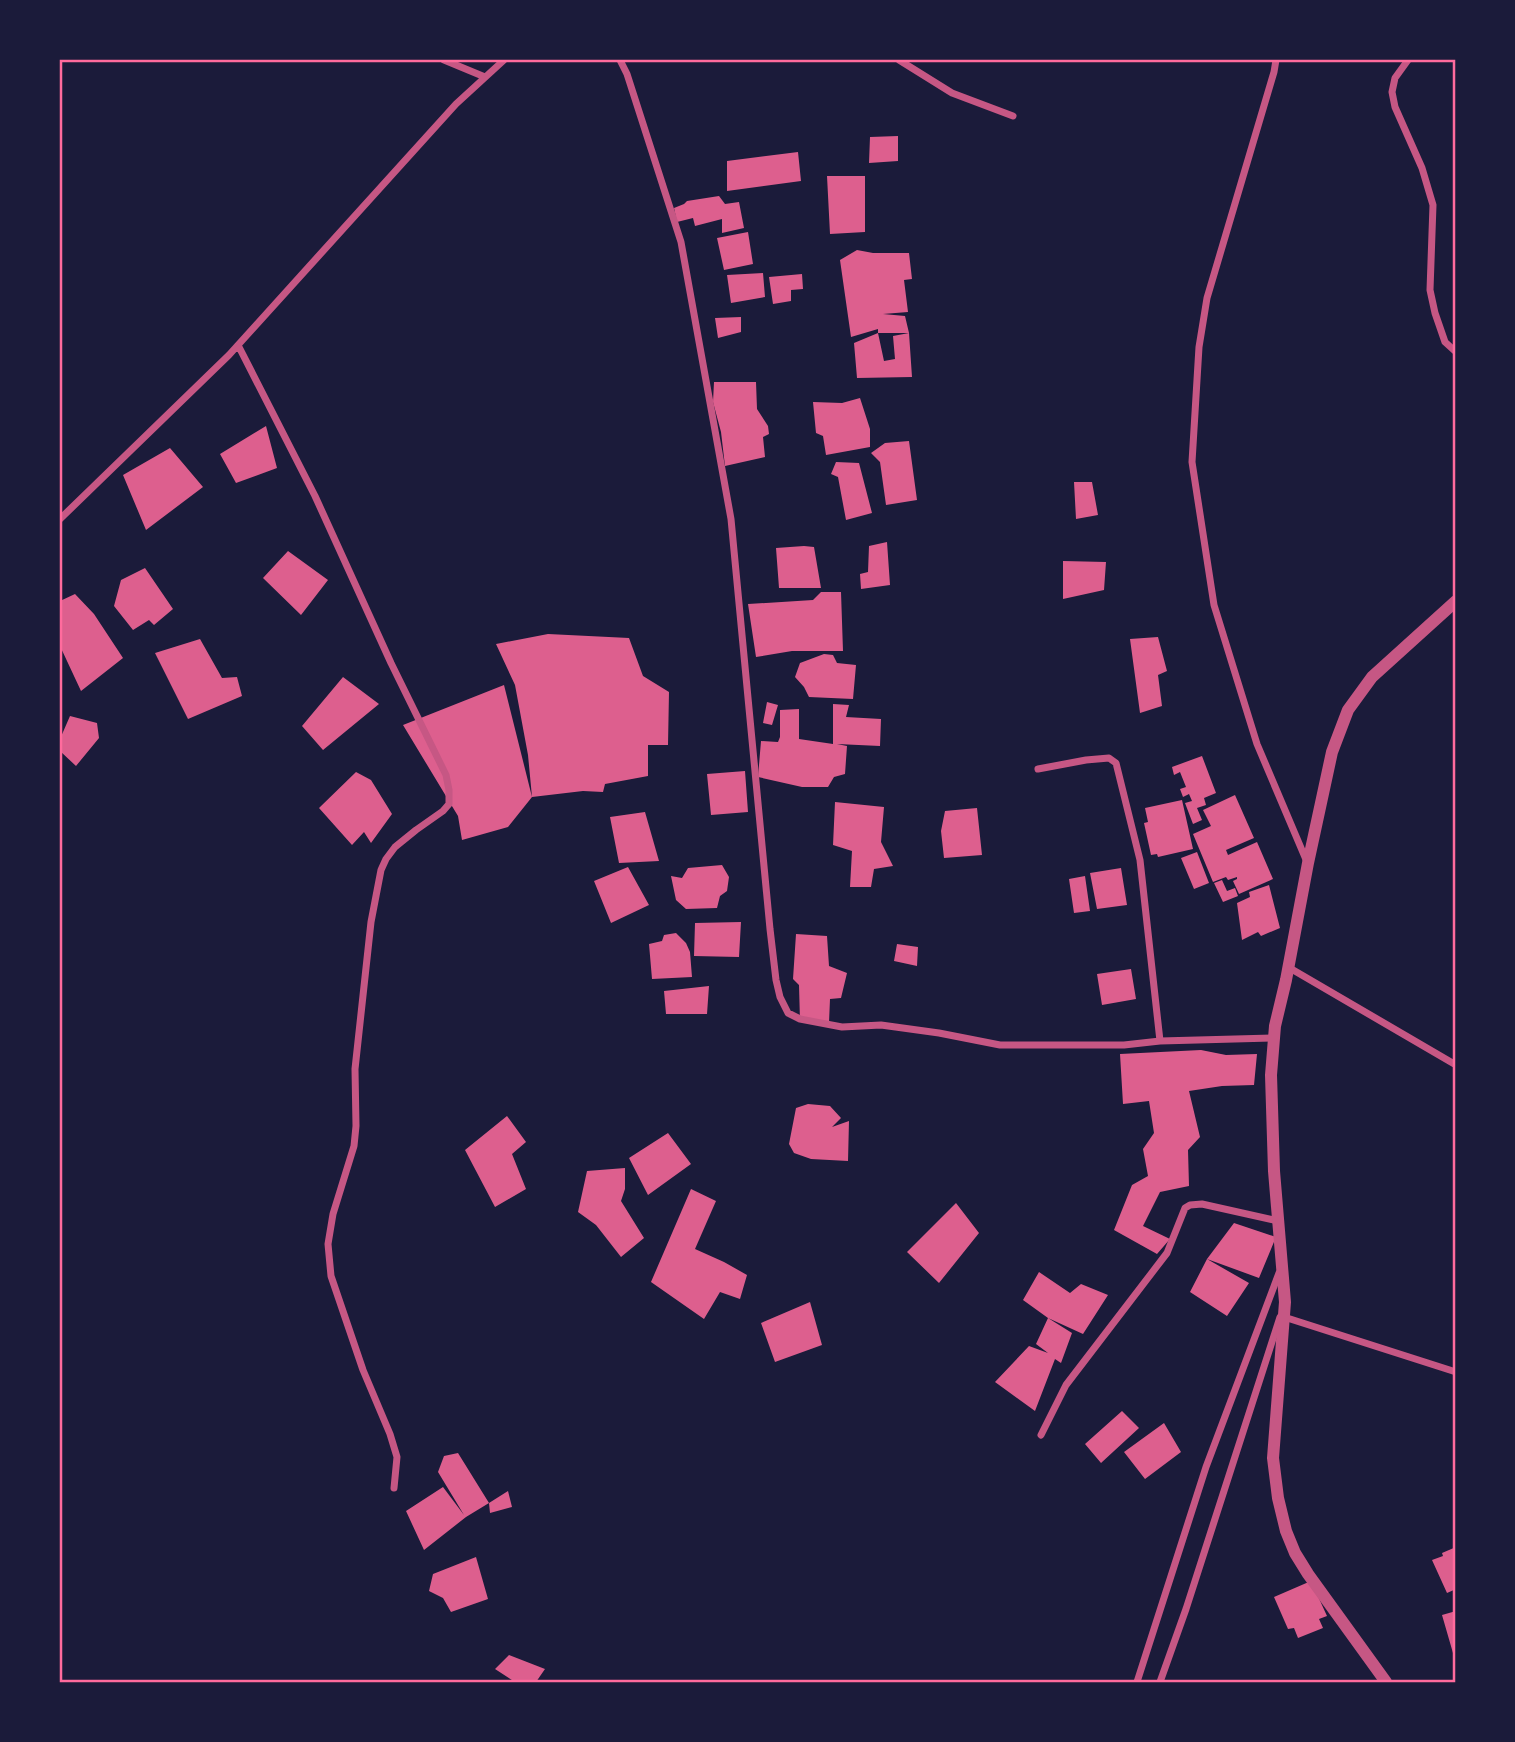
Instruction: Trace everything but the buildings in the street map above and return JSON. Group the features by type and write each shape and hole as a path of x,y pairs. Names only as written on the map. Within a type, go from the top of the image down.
{"street":[{"path":"444,60 485,77"},
{"path":"60,519 238,345 456,104 504,60"},
{"path":"620,60 627,74 681,242 732,519 770,929 776,979 788,1013 800,1019 842,1027 881,1025 939,1032 1000,1045 1124,1045 1160,1041 1273,1038"},
{"path":"900,60 952,93 1013,116"},
{"path":"1276,60 1207,298 1199,347 1192,463 1214,605 1257,744 1308,863"},
{"path":"1408,60 1395,79 1392,92 1395,107 1422,168 1433,205 1430,290 1445,342 1455,352"},
{"path":"238,345 314,496 446,775 449,790 449,804 394,847 381,870 370,922 355,1069 354,1146 333,1214 328,1244 331,1276 363,1370 397,1457 394,1488"},
{"path":"1386,1682 1295,1553 1286,1531 1278,1498 1273,1458 1285,1302 1274,1171 1270,1075 1273,1038 1308,863 1332,752 1348,710 1372,677 1455,601"},
{"path":"1038,769 1109,758 1116,763 1140,860 1160,1041"},
{"path":"1288,967 1455,1065"},
{"path":"1041,1435 1066,1385 1167,1253 1185,1208 1202,1204 1278,1221"},
{"path":"1137,1682 1206,1467 1282,1266"},
{"path":"1160,1682 1285,1302"},
{"path":"1284,1317 1455,1372"}]}
